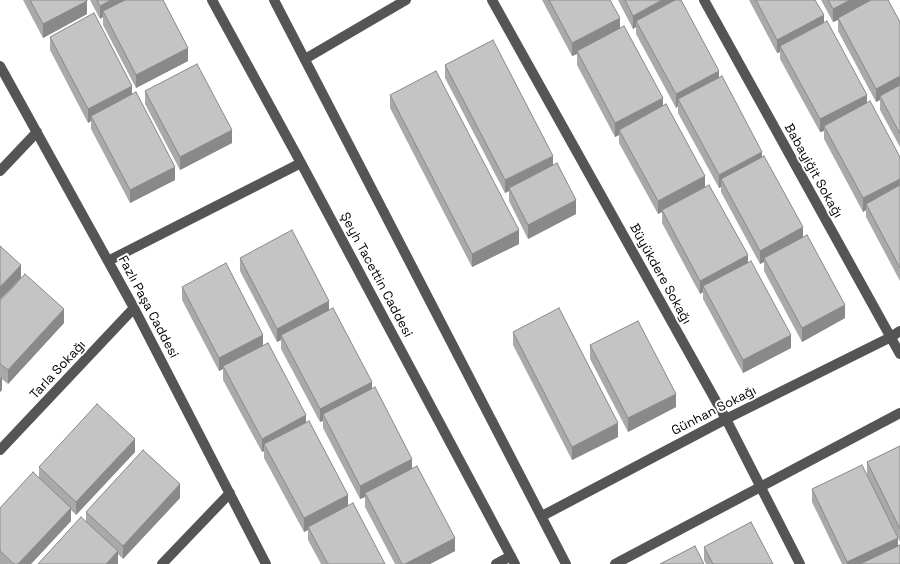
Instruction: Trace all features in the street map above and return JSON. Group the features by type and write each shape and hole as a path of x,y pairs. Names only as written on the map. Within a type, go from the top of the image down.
{"street":[{"name":"Şeyh Tacettin Caddesi","path":"212,0 301,162 513,560"},
{"path":"274,0 306,59 566,564"},
{"path":"306,59 406,0"},
{"name":"Büyükdere Sokağı","path":"492,0 726,419 800,564"},
{"name":"Babayiğit Sokağı","path":"704,0 900,354"},
{"name":"Fazlı Paşa Caddesi","path":"0,66 134,308 266,564"},
{"path":"0,171 37,132"},
{"path":"108,261 301,162"},
{"name":"Tarla Sokağı","path":"0,450 134,308"},
{"name":"Günhan Sokağı","path":"542,516 726,419 891,337 900,331"},
{"path":"615,564 900,413"},
{"path":"162,564 230,493"},
{"path":"496,564 513,560"}],"building":[{"path":"30,0 87,0 87,1 43,24"},
{"path":"97,0 111,0 100,6"},
{"path":"125,0 163,0 188,48 136,75 103,11"},
{"path":"549,0 610,0 620,18 572,43"},
{"path":"625,0 662,0 633,16"},
{"path":"675,0 681,0 719,71 676,94 636,21"},
{"path":"756,0 815,0 824,15 777,40"},
{"path":"828,0 850,0 833,9"},
{"path":"871,0 888,0 900,22 900,76 876,89 838,18"},
{"path":"94,13 132,86 88,109 50,37"},
{"path":"827,21 867,95 820,119 780,46"},
{"path":"624,26 663,98 615,123 577,51"},
{"path":"493,40 553,156 505,180 445,65"},
{"path":"197,64 232,130 180,157 145,91"},
{"path":"436,71 519,230 472,254 390,95"},
{"path":"722,76 762,152 719,175 678,99"},
{"path":"900,85 900,134 880,96"},
{"path":"136,92 175,167 130,190 91,116"},
{"path":"870,101 900,157 900,179 863,198 824,126"},
{"path":"666,104 705,176 658,201 619,130"},
{"path":"764,156 803,227 760,251 721,179"},
{"path":"557,163 576,200 528,225 509,188"},
{"path":"709,185 748,255 700,281 662,210"},
{"path":"900,185 900,268 866,204"},
{"path":"292,230 329,301 277,329 240,258"},
{"path":"807,235 845,305 802,328 764,258"},
{"path":"0,246 21,265 0,287"},
{"path":"751,261 791,335 743,360 703,286"},
{"path":"226,263 263,335 219,358 182,287"},
{"path":"25,274 64,309 8,370 0,364 0,301"},
{"path":"333,308 372,382 320,409 281,335"},
{"path":"559,308 618,423 572,447 513,332"},
{"path":"638,321 676,394 628,418 590,345"},
{"path":"268,343 306,415 262,439 223,366"},
{"path":"375,387 412,459 360,486 323,414"},
{"path":"97,404 135,439 76,502 39,467"},
{"path":"309,421 348,495 304,518 264,444"},
{"path":"900,446 900,529 867,462"},
{"path":"143,450 180,484 123,546 86,512"},
{"path":"862,465 898,538 847,562 812,489"},
{"path":"417,466 455,538 405,564 402,564 365,493"},
{"path":"33,472 71,508 18,564 14,564 0,551 0,508"},
{"path":"353,503 385,564 328,564 308,527"},
{"path":"81,517 118,551 106,564 38,564"},
{"path":"751,522 773,564 713,564 704,547"},
{"path":"900,545 900,564 860,564"},
{"path":"695,546 704,564 660,564"}]}
